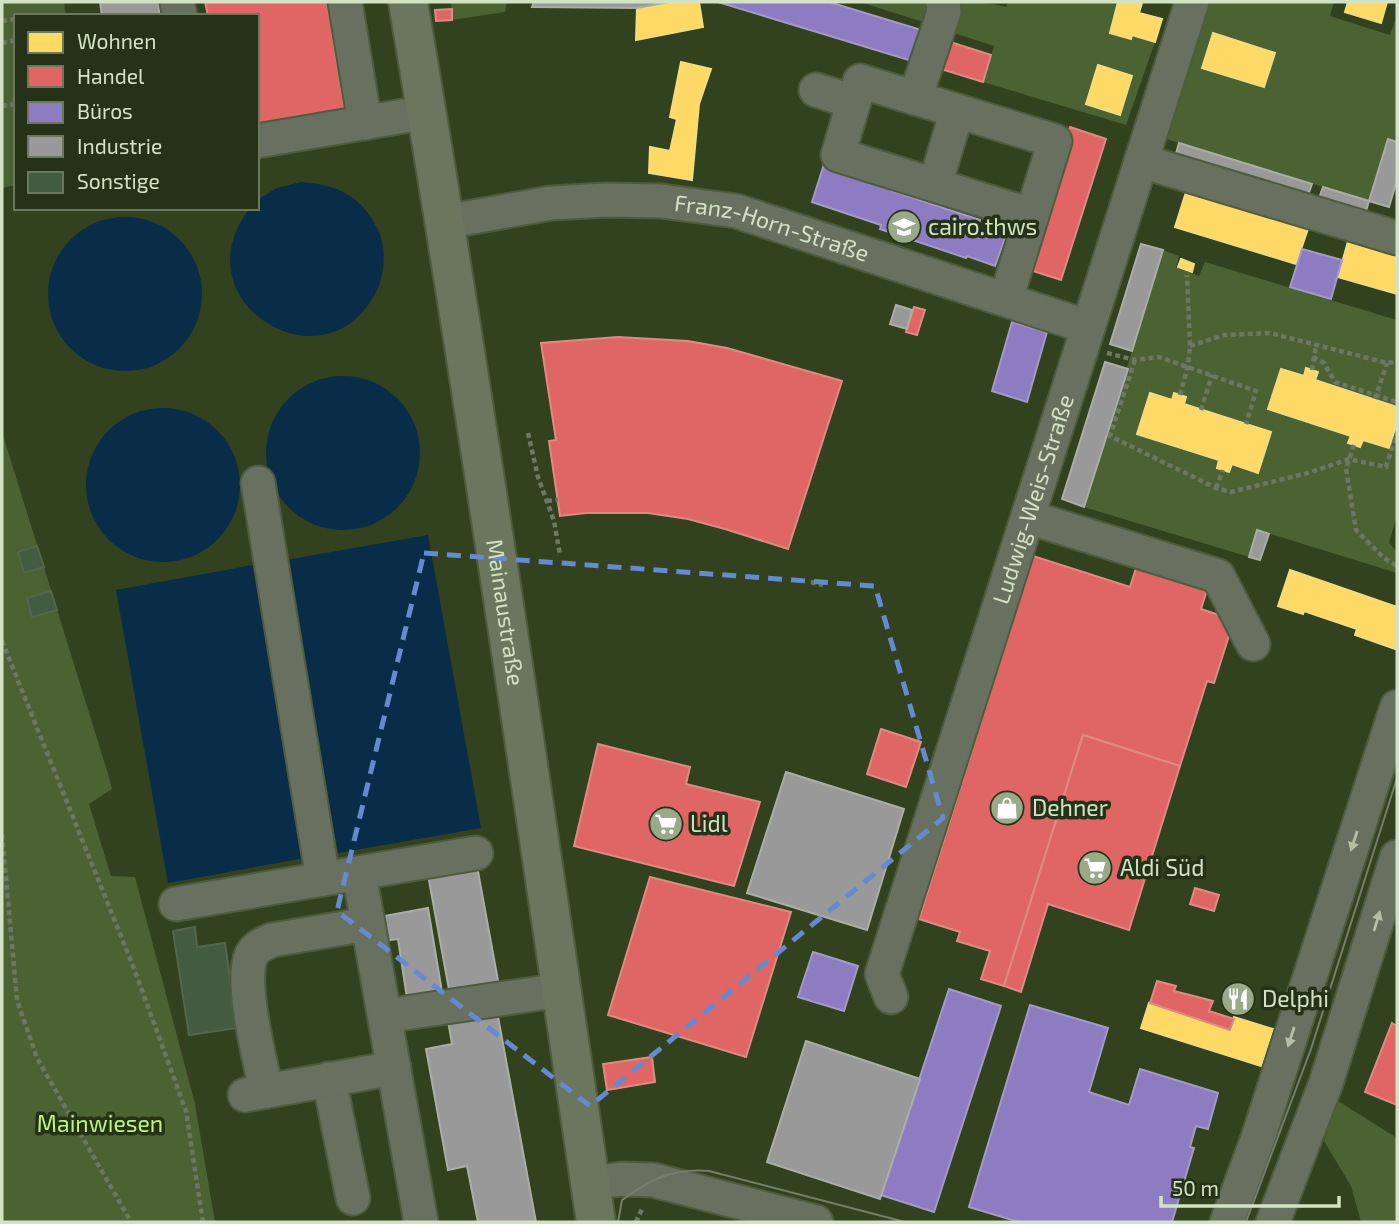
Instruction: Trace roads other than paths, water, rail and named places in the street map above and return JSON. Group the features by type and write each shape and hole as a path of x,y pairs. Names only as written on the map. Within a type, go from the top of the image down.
{"main road":[{"name":"Mainaustraße","path":"408,2 445,222 502,605 522,717 596,1222"}],"street":[{"path":"345,2 365,122"},
{"path":"915,98 944,12 943,2"},
{"name":"Ludwig-Weis-Straße","path":"891,997 882,974 1192,2"},
{"path":"1006,299 1055,141 860,81 838,155 1031,215"},
{"path":"816,90 854,102"},
{"path":"934,185 957,111"},
{"path":"259,141 427,112"},
{"path":"1141,161 1397,238"},
{"name":"Franz-Horn-Straße","path":"445,222 551,204 607,200 661,201 736,211 1088,327"},
{"path":"258,483 323,879"},
{"path":"1028,517 1218,576 1253,644"},
{"path":"1227,1222 1258,1138 1301,970 1391,749 1394,693"},
{"path":"176,904 476,853"},
{"path":"1273,1222 1326,1083 1397,857"},
{"path":"359,873 421,1222"},
{"path":"368,924 272,940 259,946 252,954 248,971 255,1093 394,1068"},
{"path":"1301,970 1357,986"},
{"path":"385,1016 561,990"},
{"path":"330,1079 353,1198"},
{"path":"591,1183 622,1179 653,1180 816,1222"}],"water":[{"path":"301,182 337,189 364,208 381,237 383,269 376,292 353,321 325,335 294,334 267,323 244,302 232,275 232,242 249,210 259,210 259,199 277,188"},
{"path":"125,217 154,223 179,240 196,265 202,294 196,323 179,348 154,365 125,371 96,365 71,348 54,323 48,294 54,265 71,240 96,223"},
{"path":"343,376 372,382 397,399 414,424 420,453 414,482 397,507 372,524 343,530 314,524 289,507 272,482 266,453 272,424 289,399 314,382"},
{"path":"163,408 192,414 217,431 234,456 240,485 234,514 217,539 192,556 163,562 134,556 109,539 92,514 86,485 92,456 109,431 134,414"},
{"path":"428,535 481,828 338,853 286,560"},
{"path":"259,564 310,857 168,883 116,590"}],"tram line":[{"path":"1246,1222 1311,1049 1397,778"},
{"path":"618,1222 622,1200 663,1176 684,1171 709,1171 905,1222"}],"place":[{"name":"cairo.thws","path":"904,227"},
{"name":"Dehner","path":"1007,808"},
{"name":"Lidl","path":"666,824"},
{"name":"Aldi Süd","path":"1095,868"},
{"name":"Delphi","path":"1238,999"}],"park label":[{"name":"Mainwiesen","path":"100,1124"}]}
